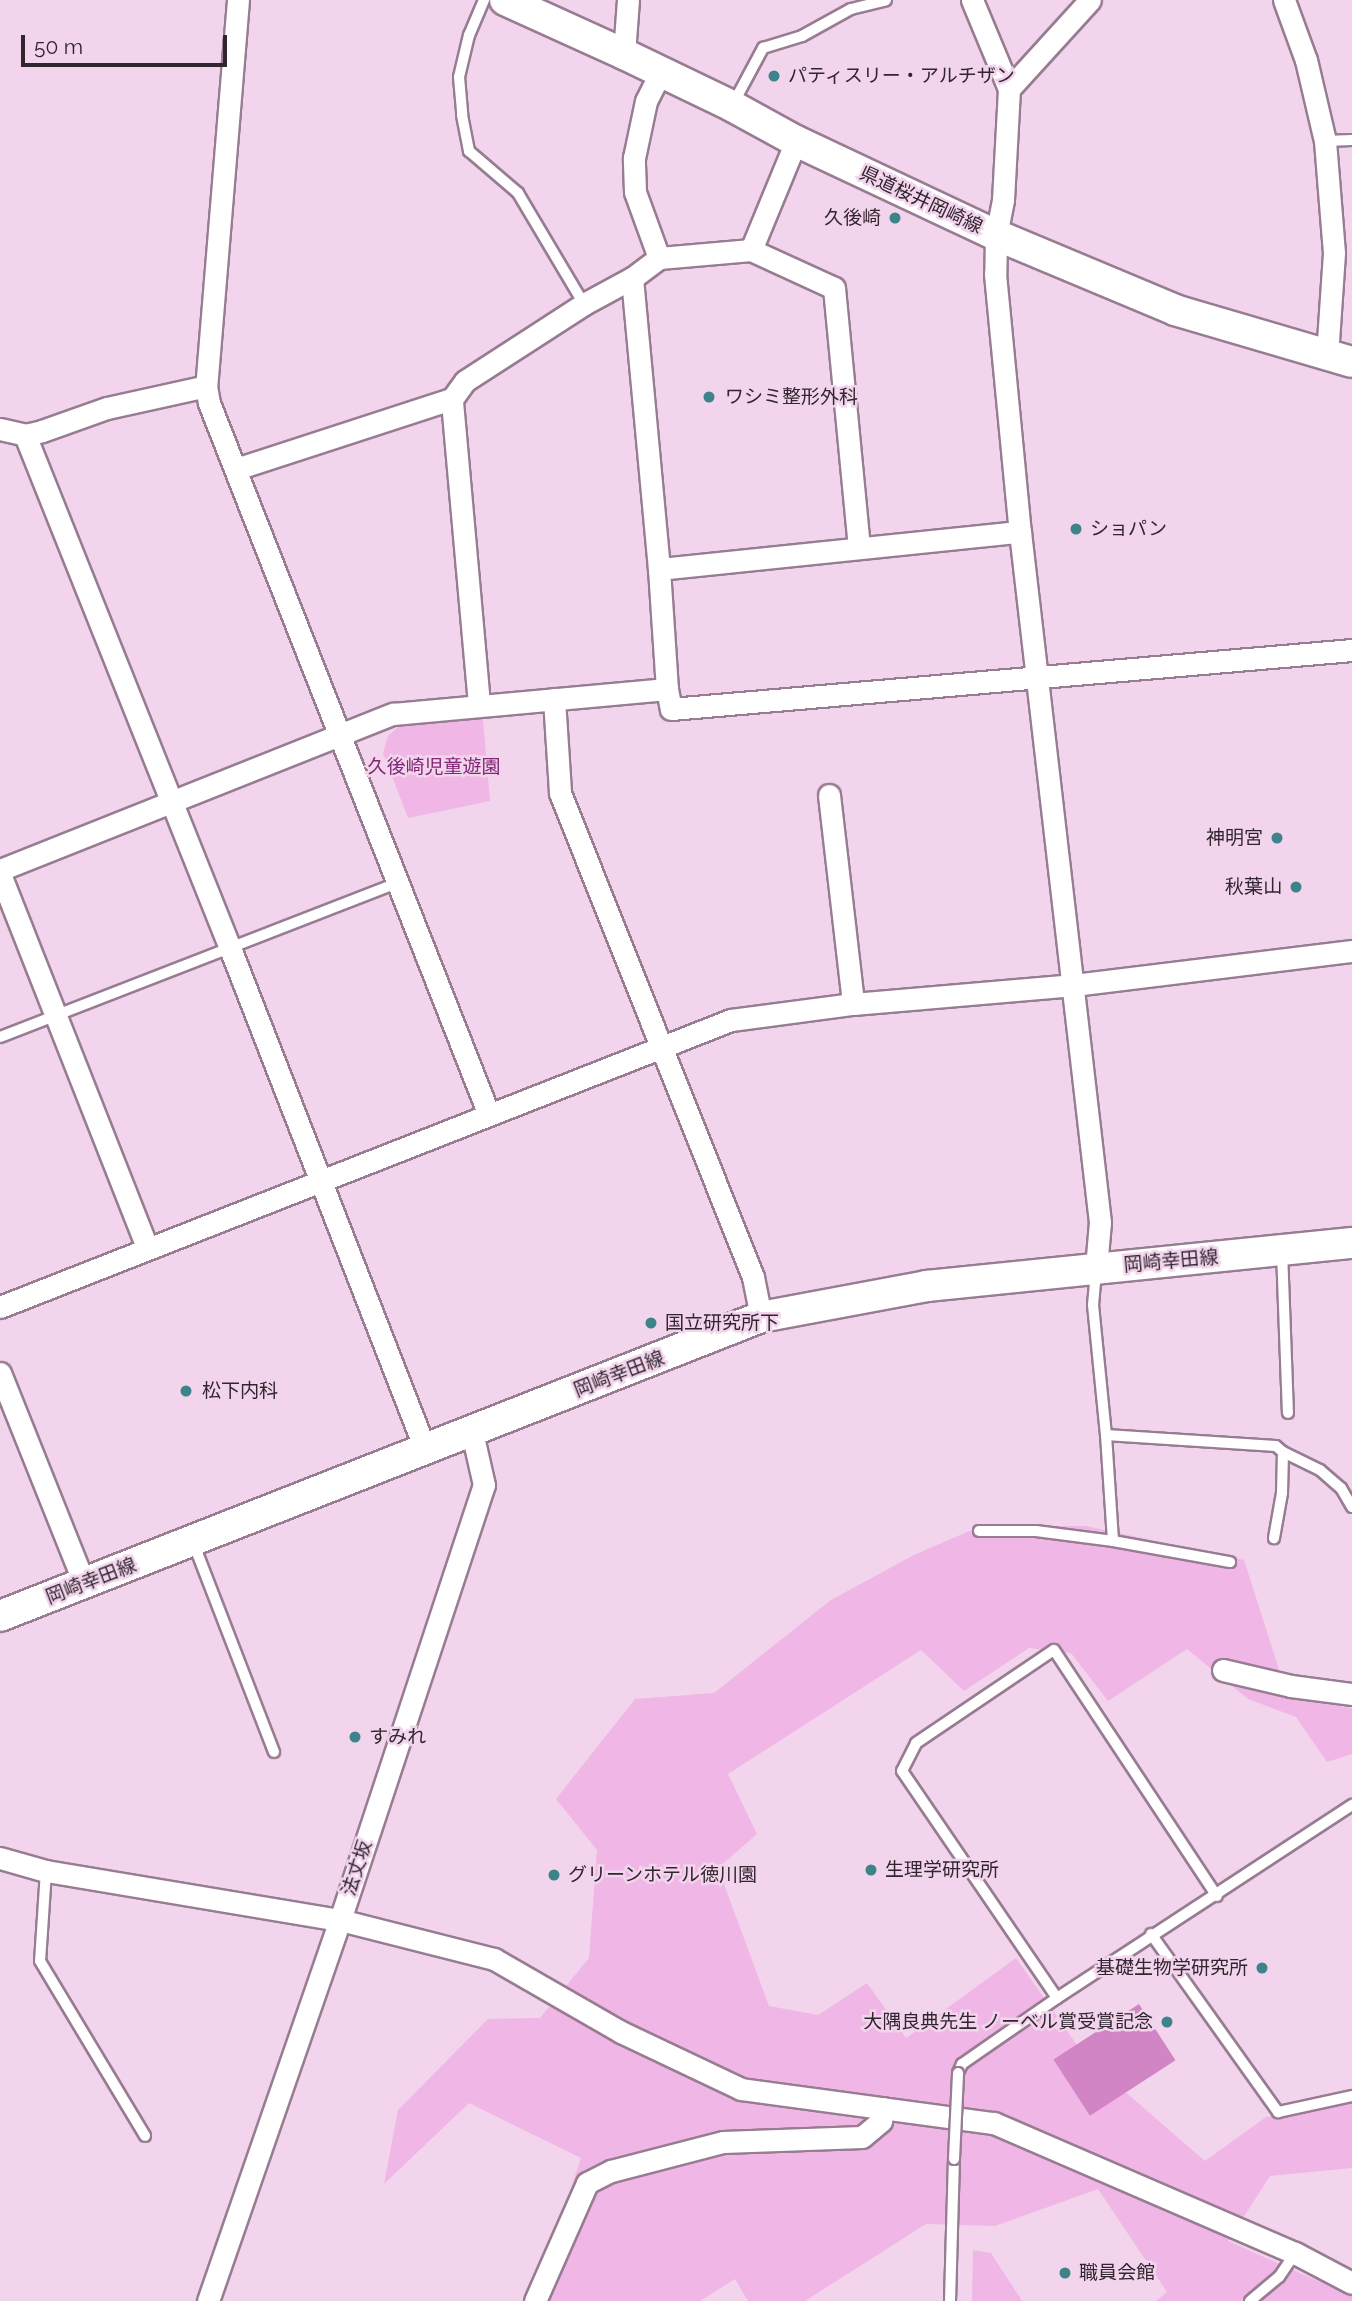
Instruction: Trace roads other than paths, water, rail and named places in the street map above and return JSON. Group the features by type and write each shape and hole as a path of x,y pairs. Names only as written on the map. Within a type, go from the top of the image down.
{"main road":[{"name":"県道桜井岡崎線","path":"505,0 624,54 732,106 796,141 996,235 1175,310 1339,359"},
{"name":"岡崎幸田線","path":"0,1616 761,1317 927,1286 1352,1243"}],"street":[{"path":"238,0 206,386 209,402 489,1115"},
{"path":"624,54 628,0"},
{"path":"972,0 1009,89 1003,200 996,235 995,274 1020,532 1100,1222 1096,1268"},
{"path":"1009,89 1090,0"},
{"path":"1284,0 1306,60 1325,141 1339,359"},
{"path":"659,258 635,192 634,158 646,102 660,72"},
{"path":"751,250 796,141"},
{"path":"236,469 452,399 465,381 584,304 632,278 659,258 751,250 834,288 859,547"},
{"path":"632,278 659,569 667,689 671,709 1352,650"},
{"path":"0,429 25,435 107,408 206,386"},
{"path":"452,399 479,704"},
{"path":"25,435 230,948 425,1449"},
{"path":"659,569 1020,532"},
{"path":"147,1248 0,872 393,714 479,704 667,689"},
{"path":"554,699 560,793 753,1277 761,1317"},
{"path":"829,795 853,1004"},
{"path":"0,1307 732,1020 853,1004 1074,985 1352,951"},
{"path":"0,1373 84,1583"},
{"name":"法丈坂","path":"208,2301 340,1920 484,1485 472,1432"},
{"path":"1223,1670 1291,1686 1352,1694"},
{"path":"0,1858 46,1871 340,1920 494,1959 621,2032 741,2089 993,2123 1295,2253 1352,2283"},
{"path":"535,2301 587,2183 611,2171 723,2142 862,2137 881,2121 883,2108"}],"lane":[{"path":"484,0 469,35 459,78 469,151 518,193 584,304"},
{"path":"732,106 763,48 802,36 851,9 886,0"},
{"path":"1325,141 1352,140"},
{"path":"0,1037 397,883"},
{"path":"1282,1251 1288,1413"},
{"path":"1096,1268 1093,1305 1113,1541"},
{"path":"1106,1435 1276,1446 1320,1470 1341,1488 1352,1507"},
{"path":"1274,1538 1282,1493 1283,1452"},
{"path":"979,1531 1036,1531 1113,1541 1230,1562"},
{"path":"193,1542 274,1752"},
{"path":"1057,1998 902,1771 916,1743 1054,1650 1217,1896"},
{"path":"950,2301 958,2073 962,2064 1151,1934 1217,1896 1352,1805"},
{"path":"46,1871 40,1961 145,2136"},
{"path":"1151,1934 1278,2112 1352,2096"},
{"path":"1250,2301 1279,2277 1295,2253"}],"place":[{"name":"パティスリー・アルチザン","path":"774,76"},
{"name":"久後崎","path":"895,218"},
{"name":"ワシミ整形外科","path":"709,397"},
{"name":"ショパン","path":"1076,529"},
{"name":"神明宮","path":"1277,838"},
{"name":"秋葉山","path":"1296,887"},
{"name":"国立研究所下","path":"651,1323"},
{"name":"松下内科","path":"186,1391"},
{"name":"すみれ","path":"355,1737"},
{"name":"生理学研究所","path":"871,1870"},
{"name":"グリーンホテル徳川園","path":"554,1875"},
{"name":"基礎生物学研究所","path":"1262,1968"},
{"name":"大隅良典先生 ノーベル賞受賞記念","path":"1167,2022"},
{"name":"職員会館","path":"1065,2273"}],"park label":[{"name":"久後崎児童遊園","path":"434,767"}]}
